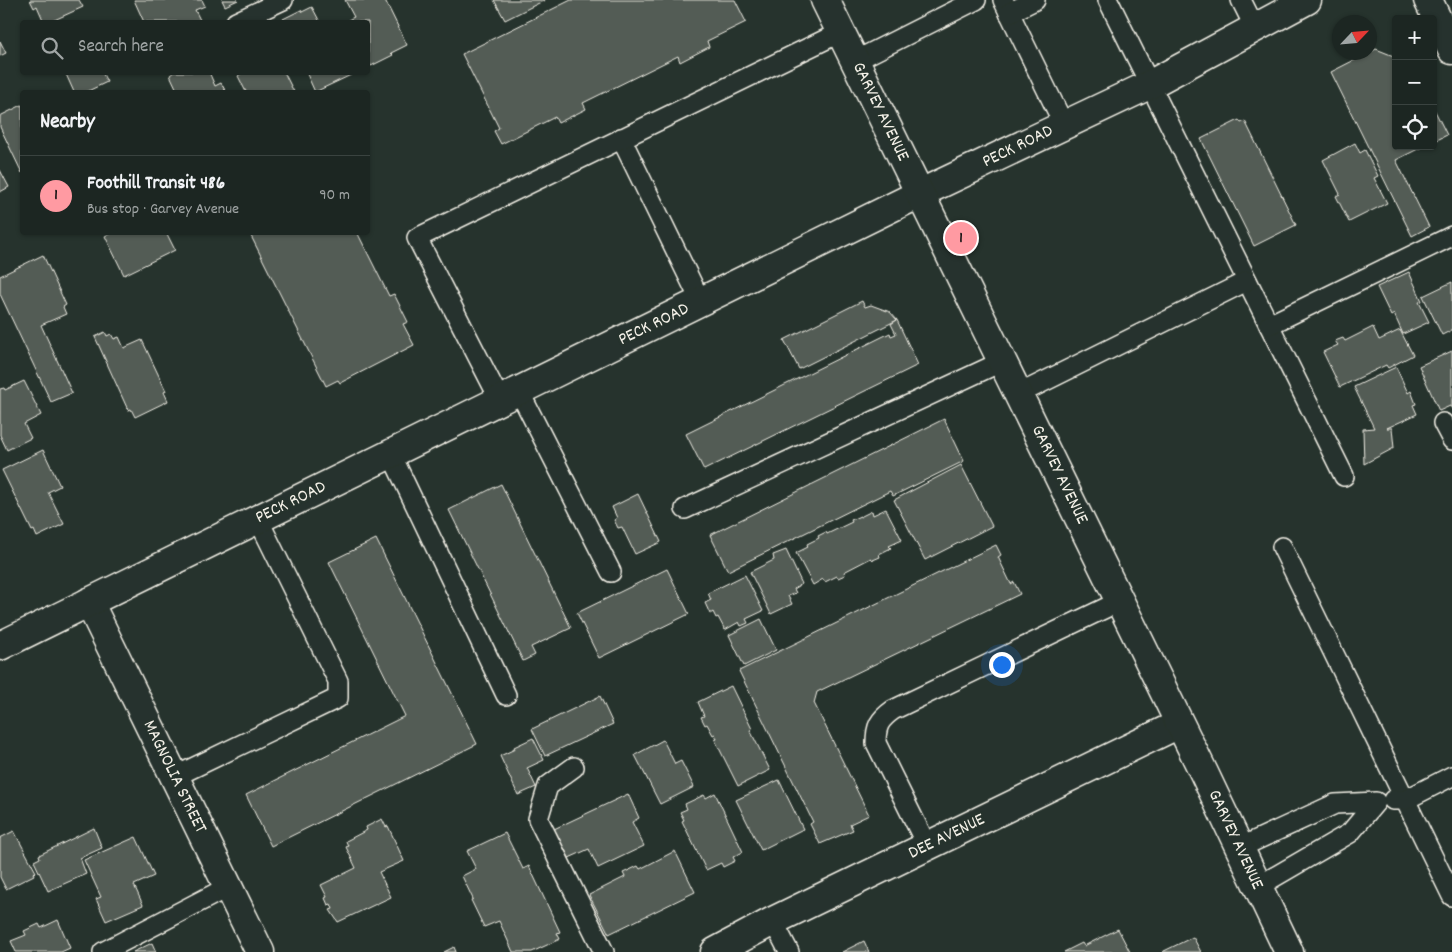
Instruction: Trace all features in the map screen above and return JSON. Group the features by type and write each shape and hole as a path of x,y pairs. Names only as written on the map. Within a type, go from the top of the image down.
{"main road":[{"name":"GARVEY AVENUE","path":"825,0 1120,601 1289,952"},
{"name":"PECK ROAD","path":"0,646 921,193 1149,85 1307,0"},
{"path":"1428,0 1452,50"},
{"name":"MAGNOLIA STREET","path":"89,602 260,952"},
{"name":"DEE AVENUE","path":"715,952 774,921 1179,724"}],"lane":[{"path":"240,20 283,0"},
{"path":"855,61 976,0"},
{"path":"1035,0 1006,7 1064,125"},
{"path":"1108,0 1344,476"},
{"path":"1241,0 1255,28"},
{"path":"611,572 417,238 841,32"},
{"path":"622,138 701,302"},
{"path":"1269,325 1452,236"},
{"path":"1019,394 1247,281"},
{"path":"685,510 1003,361"},
{"path":"1444,423 1452,440"},
{"path":"391,454 506,696"},
{"path":"174,777 338,698 338,682 258,519"},
{"path":"1282,547 1452,896"},
{"path":"927,846 876,743 876,732 882,718 893,710 1120,601"},
{"path":"574,767 548,786 538,819 604,952"},
{"path":"1239,848 1335,804 1404,800 1452,776"},
{"path":"1258,887 1350,833 1376,802"},
{"path":"103,952 228,887"},
{"path":"774,921 789,952"}],"building":[{"path":"30,0 79,0 83,7 54,20 43,20 37,6 34,8"},
{"path":"134,0 202,0 205,6 195,10 200,20 143,20"},
{"path":"222,0 238,0 225,6"},
{"path":"345,0 385,0 407,45 391,53 393,55 371,66 370,20 348,20 354,17"},
{"path":"494,0 545,0 505,20"},
{"path":"571,0 735,0 746,22 707,41 709,47 680,62 678,56 583,103 586,109 558,123 555,117 501,144 494,131 499,128 462,54"},
{"path":"312,7 319,20 283,20 301,10 302,12"},
{"path":"0,41 6,53 0,56"},
{"path":"1377,49 1392,55 1392,150 1416,150 1396,160 1429,227 1412,236 1331,72 1354,60 1377,60"},
{"path":"66,75 104,75 107,82 90,90 73,90"},
{"path":"170,75 210,75 215,86 221,83 225,90 177,90"},
{"path":"286,75 293,90 245,90 238,76"},
{"path":"307,75 351,75 319,90 314,90"},
{"path":"20,106 20,169 0,127 0,116"},
{"path":"1437,115 1447,135 1437,140"},
{"path":"1239,120 1241,123 1245,121 1296,225 1254,246 1201,139"},
{"path":"1355,143 1360,153 1365,150 1378,176 1374,178 1387,203 1349,222 1336,196 1340,194 1323,160"},
{"path":"0,170 9,187 0,192"},
{"path":"168,235 175,250 124,275 105,236"},
{"path":"250,235 358,235 389,296 394,294 408,322 403,324 414,345 340,383 338,380 326,386"},
{"path":"43,255 66,305 63,307 66,314 41,325 72,393 51,402 0,294 0,276"},
{"path":"1409,272 1422,301 1419,302 1429,322 1403,334 1394,314 1391,316 1377,287"},
{"path":"1452,282 1452,330 1442,335 1423,296"},
{"path":"862,301 865,307 871,305 890,312 897,320 799,369 784,340"},
{"path":"897,320 918,365 704,470 686,434 890,333 891,336 896,334 891,324"},
{"path":"1373,327 1379,340 1400,330 1413,355 1388,368 1386,365 1340,387 1323,352 1338,345 1335,341 1343,338 1345,341"},
{"path":"105,332 107,336 111,334 114,339 119,337 124,348 142,340 166,391 164,392 168,401 135,417 131,409 128,410 95,337"},
{"path":"1452,351 1452,409 1450,406 1439,411 1419,366"},
{"path":"1396,367 1408,393 1411,391 1416,404 1413,405 1417,414 1387,428 1392,428 1394,448 1364,464 1363,429 1374,428 1354,387"},
{"path":"24,381 41,415 24,424 31,438 7,450 0,435 0,389 4,388 5,390"},
{"path":"944,419 964,461 893,496 890,491 728,571 710,535"},
{"path":"43,450 60,486 48,492 64,524 37,537 34,530 32,531 2,470"},
{"path":"961,465 992,526 925,560 894,500"},
{"path":"501,484 571,628 531,647 535,655 523,661 449,510"},
{"path":"638,494 661,542 635,554 622,527 618,528 614,520 617,518 612,507"},
{"path":"886,509 902,540 889,546 891,548 879,554 880,557 873,560 871,558 844,572 845,575 838,578 837,576 825,582 823,579 813,585 796,553 808,547 807,544 826,532 827,534 852,522 851,520 872,511 873,515"},
{"path":"376,539 477,744 271,846 246,795 405,716 329,562"},
{"path":"996,545 1001,555 998,557 1011,584 1014,582 1020,594 817,692 814,703 869,815 850,824 853,830 820,844 810,824 813,822 739,671"},
{"path":"786,550 802,584 794,589 796,593 788,596 792,604 771,614 750,572 774,560 773,555"},
{"path":"667,569 689,614 599,658 577,613"},
{"path":"745,575 763,611 746,619 748,623 741,626 739,622 725,630 718,617 716,618 713,612 710,614 705,603 711,600 708,593"},
{"path":"761,619 776,650 744,666 729,635"},
{"path":"731,686 770,770 738,786 715,740 717,739 715,734 713,735 701,717 704,716 698,702"},
{"path":"600,696 613,724 545,756 532,729"},
{"path":"533,738 544,760 527,768 536,787 518,795 500,756"},
{"path":"663,740 675,764 681,761 694,787 660,804 635,755"},
{"path":"779,780 803,829 761,850 736,800"},
{"path":"715,793 743,852 733,857 735,861 723,867 721,863 706,870 682,821 684,820 680,812 687,809 685,804 704,795 706,798"},
{"path":"628,794 639,818 632,822 644,846 598,868 589,849 569,858 554,829"},
{"path":"382,819 386,827 388,826 404,861 379,872 391,897 338,922 330,910 333,909 331,904 328,905 325,898 327,897 321,885 356,868 346,847 348,846 346,841 367,830 366,827"},
{"path":"94,828 102,848 80,858 86,874 48,891 34,861 40,858 39,855"},
{"path":"14,831 36,872 33,873 34,875 6,889 0,877 0,838"},
{"path":"505,833 523,869 529,866 560,932 557,933 560,939 532,952 513,952 499,921 484,927 462,876 476,869 467,851"},
{"path":"136,837 154,876 134,885 143,905 106,921 96,899 101,897 84,860"},
{"path":"675,851 695,892 609,934 589,895 625,877 623,873 638,866 640,869"},
{"path":"58,920 70,948 61,952 16,952 11,941 26,935 24,931 39,924 41,928"},
{"path":"1118,929 1130,952 1064,952 1082,943 1084,946"},
{"path":"1193,937 1201,952 1162,952"},
{"path":"864,941 869,952 842,952"},
{"path":"152,943 156,952 133,952"},
{"path":"454,947 456,952 444,952"}],"place":[{"name":"Foothill Transit 486","path":"961,238"}]}
